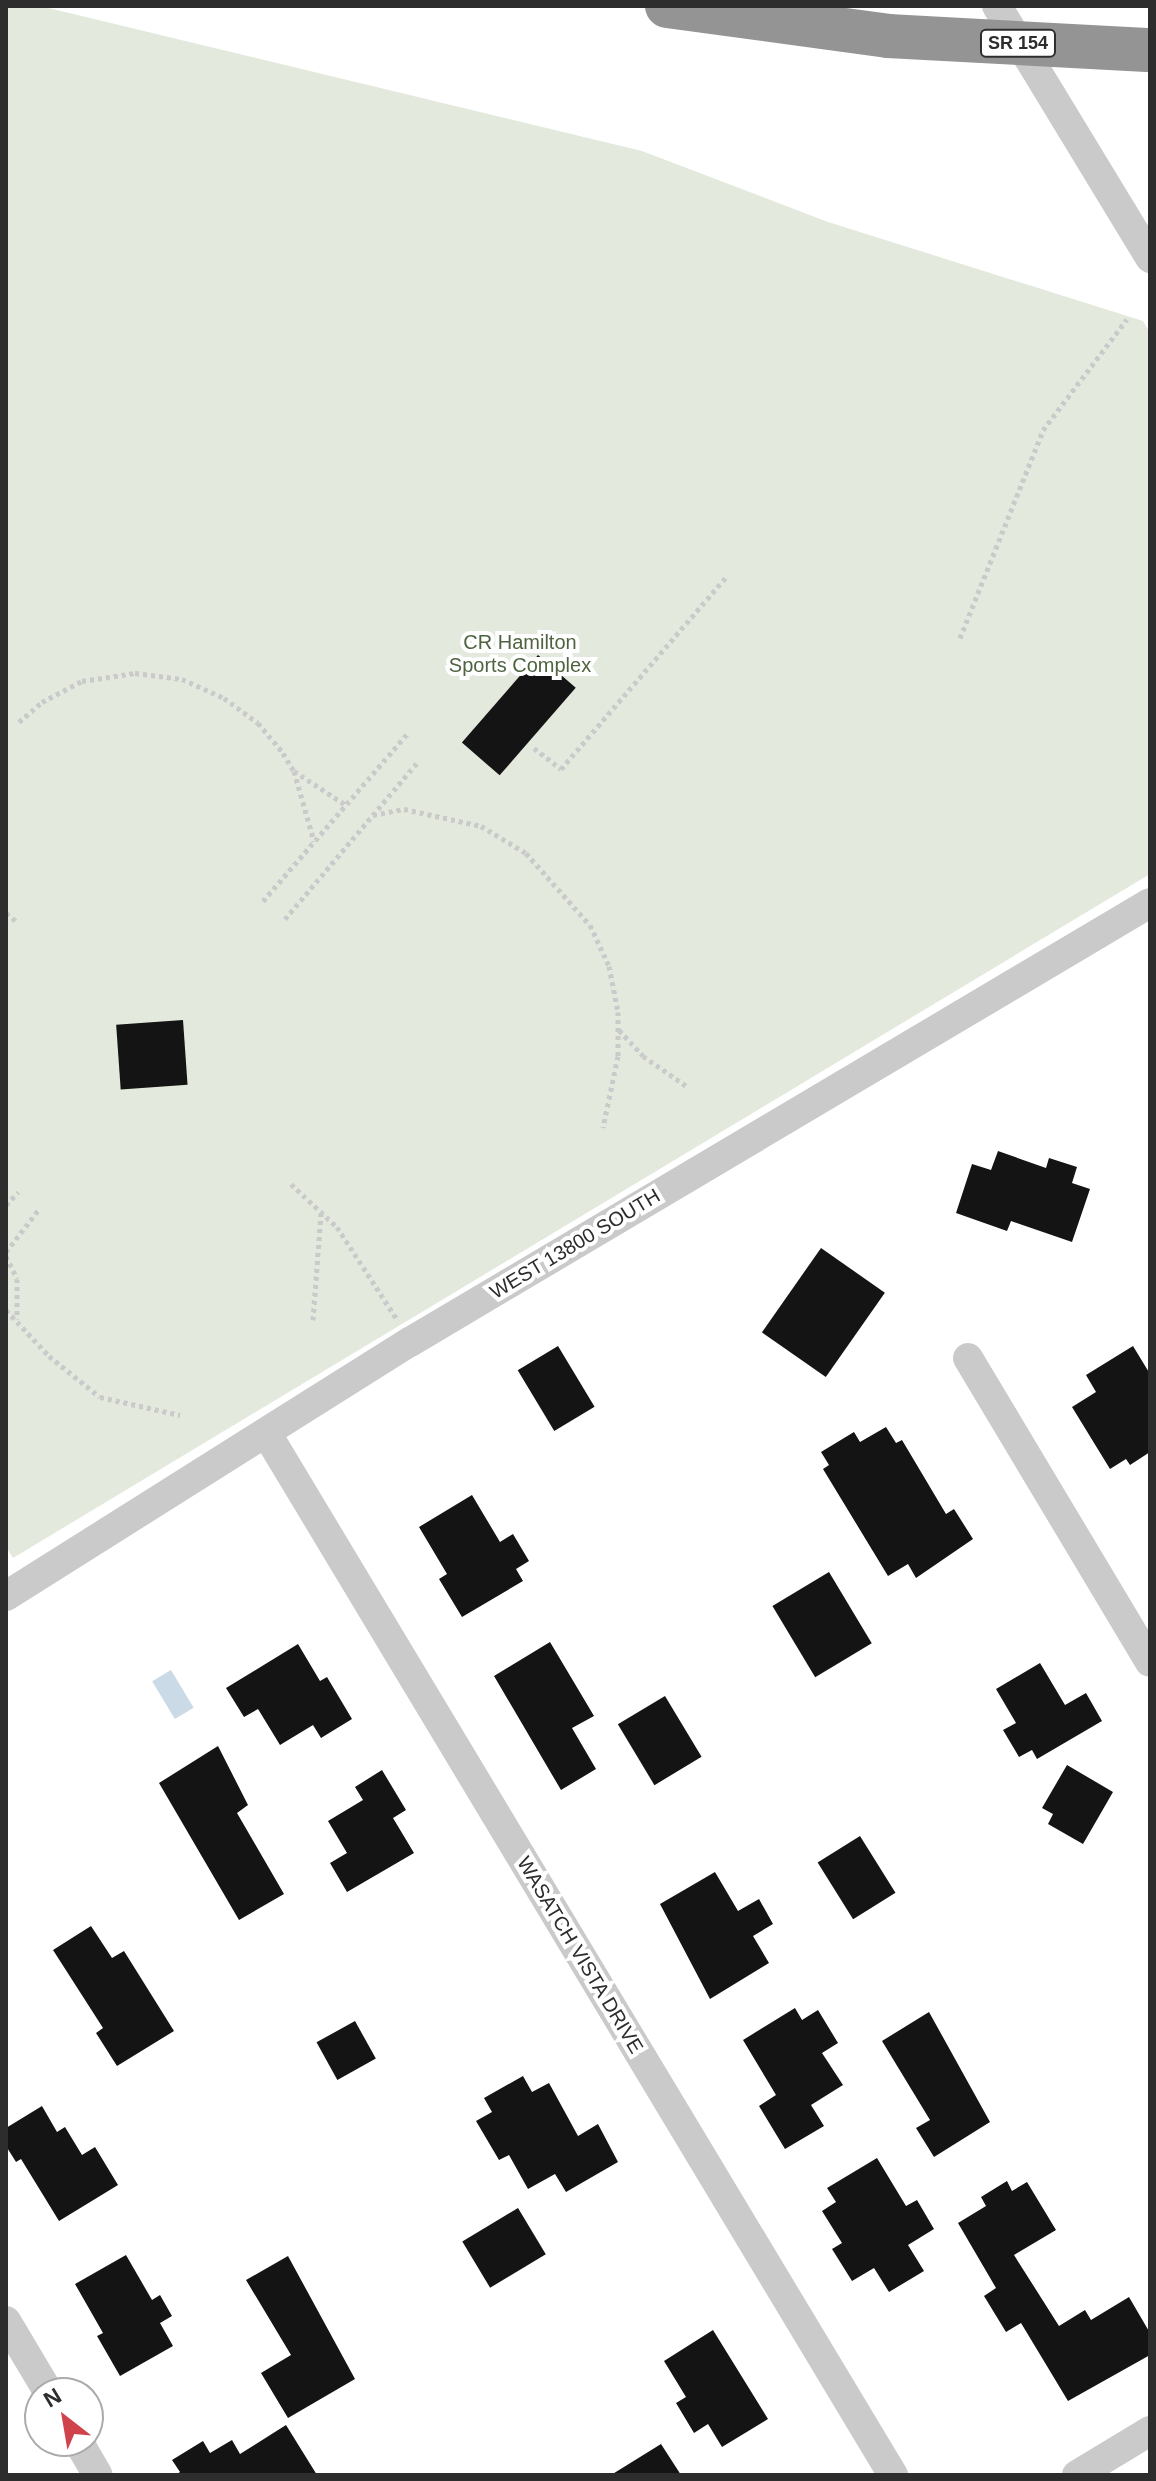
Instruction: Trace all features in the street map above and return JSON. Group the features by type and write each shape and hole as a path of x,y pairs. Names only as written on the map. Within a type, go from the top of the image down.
{"highway":[{"name":"SR 154","path":"667,6 888,36 1149,50"}],"street":[{"path":"997,6 1150,258"},
{"name":"WEST 13800 SOUTH","path":"6,1596 410,1342 1150,903"},
{"path":"968,1358 1150,1662"},
{"name":"WASATCH VISTA DRIVE","path":"267,1434 893,2475"},
{"path":"6,2321 39,2377"},
{"path":"1077,2475 1150,2431"},
{"path":"87,2457 98,2475"}],"path":[{"path":"960,638 1043,430 1127,319"},
{"path":"534,748 561,769 726,577"},
{"path":"19,722 42,702 82,681 135,673 182,679 224,698 258,723 294,771 346,805"},
{"path":"263,901 407,734"},
{"path":"285,919 417,763"},
{"path":"294,771 314,841"},
{"path":"373,815 404,809 481,826 526,853 590,925 609,966 618,1029 618,1056 603,1127"},
{"path":"6,913 16,921"},
{"path":"618,1029 643,1056 688,1087"},
{"path":"291,1184 321,1213 372,1276 400,1324"},
{"path":"6,1205 18,1192"},
{"path":"17,1319 17,1279 6,1254 39,1209"},
{"path":"313,1320 321,1213"},
{"path":"7,1311 49,1356 100,1397 180,1415"}],"green space":[{"name":"CR Hamilton Sports Complex","path":"6,6 40,6 642,151 828,222 1143,321 1150,333 1150,874 13,1558 6,1547"}],"water":[{"path":"171,1670 194,1708 175,1719 152,1681"}],"building":[{"path":"538,655 576,688 500,775 462,743"},
{"path":"183,1020 188,1085 121,1090 116,1025"},
{"path":"998,1151 1046,1168 1049,1158 1077,1167 1072,1183 1090,1189 1072,1242 1011,1221 1007,1231 956,1213 972,1164 991,1170"},
{"path":"821,1248 885,1293 826,1377 762,1332"},
{"path":"558,1346 595,1407 554,1431 518,1370"},
{"path":"1133,1346 1150,1374 1150,1452 1130,1465 1126,1459 1110,1469 1072,1407 1096,1392 1086,1375"},
{"path":"886,1427 896,1443 902,1440 946,1514 954,1509 973,1539 916,1578 908,1564 888,1576 823,1469 829,1465 821,1452 854,1432 860,1442"},
{"path":"472,1495 500,1542 513,1534 529,1561 516,1569 523,1581 462,1617 439,1579 447,1574 419,1527"},
{"path":"829,1572 872,1643 815,1677 772,1606"},
{"path":"550,1642 594,1716 572,1728 596,1769 561,1790 494,1676"},
{"path":"298,1644 320,1681 327,1677 352,1719 321,1738 313,1725 280,1745 258,1709 244,1717 226,1688"},
{"path":"1040,1663 1065,1705 1086,1693 1102,1721 1037,1759 1032,1750 1019,1757 1003,1730 1016,1723 996,1689"},
{"path":"665,1696 702,1757 654,1785 618,1724"},
{"path":"218,1746 248,1805 237,1813 284,1894 239,1920 159,1783"},
{"path":"1067,1765 1113,1792 1083,1844 1048,1824 1053,1814 1042,1808"},
{"path":"382,1770 406,1810 393,1818 414,1853 347,1892 330,1863 347,1853 328,1821 363,1800 355,1787"},
{"path":"860,1836 896,1893 853,1919 818,1862"},
{"path":"715,1872 738,1911 759,1899 773,1924 753,1936 769,1963 710,1999 660,1904"},
{"path":"91,1926 112,1958 124,1951 174,2031 117,2066 96,2033 103,2028 53,1950"},
{"path":"795,2008 802,2020 818,2010 838,2043 822,2053 843,2085 811,2105 824,2126 785,2149 759,2106 776,2095 743,2040"},
{"path":"929,2012 990,2122 934,2157 916,2128 930,2120 882,2041"},
{"path":"355,2021 376,2059 337,2080 317,2042"},
{"path":"523,2076 532,2092 549,2083 578,2136 598,2124 618,2162 566,2192 555,2174 528,2189 509,2155 499,2160 476,2121 492,2112 484,2098"},
{"path":"42,2106 57,2132 65,2127 82,2155 95,2147 118,2185 59,2221 21,2159 16,2162 6,2146 6,2128"},
{"path":"877,2158 906,2206 917,2200 934,2229 908,2245 924,2271 889,2292 874,2268 852,2281 832,2249 842,2243 822,2211 836,2202 827,2188"},
{"path":"1007,2181 1012,2191 1027,2182 1056,2230 1014,2255 1059,2326 1085,2310 1091,2320 1129,2297 1150,2333 1150,2355 1068,2401 1021,2323 1006,2332 984,2296 996,2288 958,2223 986,2206 981,2197"},
{"path":"518,2208 546,2254 490,2288 462,2241"},
{"path":"126,2255 152,2300 160,2295 172,2316 160,2323 173,2346 120,2376 97,2336 103,2333 75,2284"},
{"path":"288,2256 355,2379 288,2418 261,2373 291,2355 246,2280"},
{"path":"713,2330 768,2419 722,2447 708,2424 694,2433 676,2403 686,2397 664,2361"},
{"path":"286,2425 317,2475 176,2475 180,2472 172,2460 203,2441 210,2453 232,2440 240,2454"},
{"path":"661,2444 681,2475 611,2475"}]}
